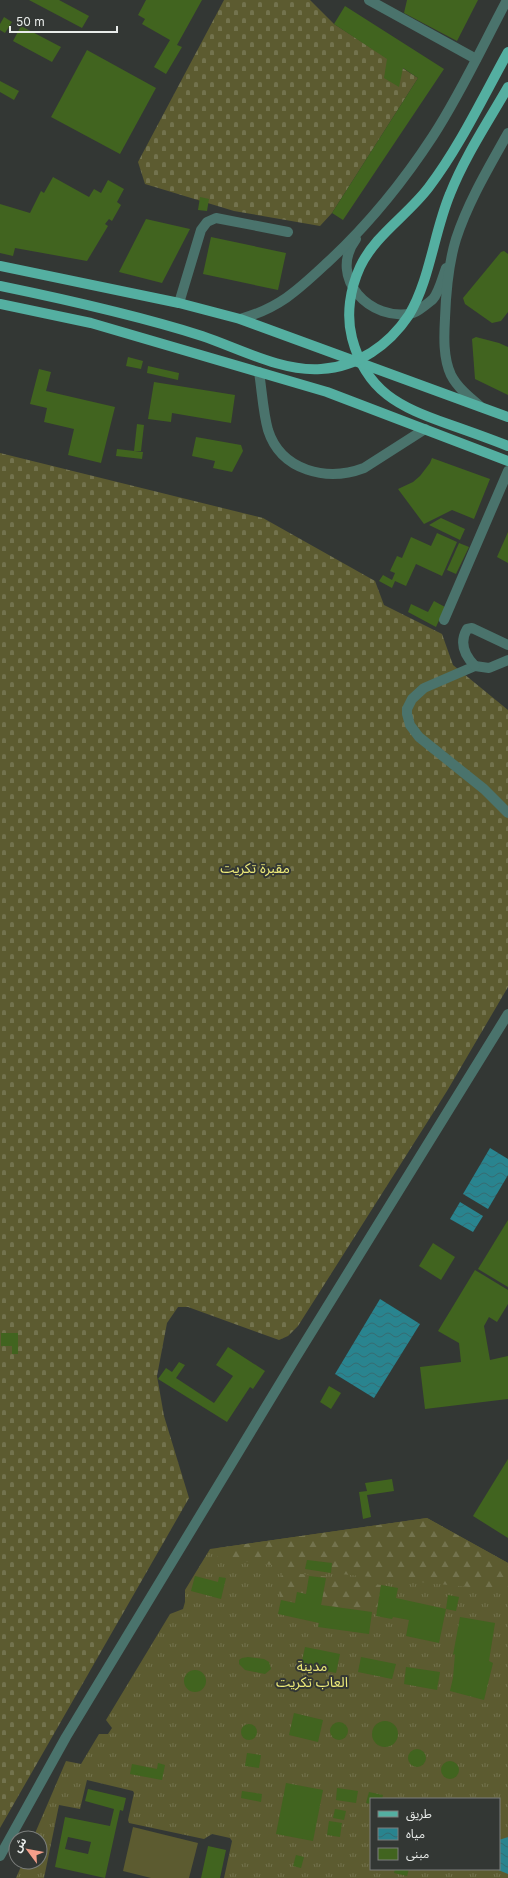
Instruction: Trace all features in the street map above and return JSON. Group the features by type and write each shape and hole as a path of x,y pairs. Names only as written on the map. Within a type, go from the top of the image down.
{"main road":[{"path":"508,52 446,163 428,188 368,254 360,267 353,287 349,309 350,330 356,352 365,371 390,398 417,412 508,446"},
{"path":"0,286 148,320 202,336 280,363 307,369 335,368 348,364 370,355 381,346 401,326 416,301 450,193 462,168 508,87"},
{"path":"0,266 179,303 240,319 508,417"},
{"path":"0,304 92,323 327,392 508,461"}],"street":[{"path":"369,0 476,59"},
{"path":"389,11 391,0"},
{"path":"507,0 433,135 410,169 353,243 346,263 350,285 362,299 378,309 396,314 414,312 434,298 476,191 508,133"},
{"path":"179,303 201,230 207,222 216,218 288,232"},
{"path":"240,319 262,313 283,301 337,254 370,219"},
{"path":"456,240 446,293 446,361 464,393 480,406"},
{"path":"260,372 266,422 274,444 288,459 307,470 330,475 353,472 364,468 426,429"},
{"path":"444,620 508,472"},
{"path":"475,666 468,658 463,647 462,638 467,629 472,628 508,645"},
{"path":"508,660 489,668 475,666 430,685 417,692 408,709 408,720 412,730 484,789 508,813"},
{"path":"0,1856 82,1710 293,1362 508,1014"}],"green space":[{"path":"224,0 310,0 334,24 418,78 332,213 320,226 234,211 145,184 138,162"},
{"name":"مقبرة تكريت","path":"0,453 263,518 375,581 384,605 442,634 453,665 508,710 508,987 447,1091 298,1326 288,1336 279,1340 188,1307 178,1307 167,1323 157,1376 164,1416 189,1498 0,1828"},
{"name":"مدينة العاب تكريت","path":"427,1518 508,1563 508,1878 224,1878 232,1841 230,1838 212,1834 204,1839 129,1823 128,1820 134,1793 133,1791 87,1780 80,1809 59,1805 48,1859 48,1830 36,1830 66,1761 81,1764 99,1734 108,1734 112,1728 106,1720 170,1614 183,1609 185,1602 185,1590 210,1549"},
{"path":"427,1518 508,1563 508,1591 331,1573 332,1563 307,1560 305,1569 217,1558 218,1548"},
{"path":"291,1573 331,1577 381,1585 377,1612 321,1605 326,1578 309,1576 306,1594 297,1592 295,1603 281,1600 279,1593 280,1579 283,1574"},
{"path":"133,1827 198,1843 189,1878 151,1878 123,1871"},
{"name":"مدينة العاب تكريت","path":"20,1870 46,1870 44,1878 16,1878"}],"water":[{"path":"490,1148 508,1159 508,1175 488,1209 463,1194"},
{"path":"460,1202 483,1216 473,1232 450,1219"},
{"path":"380,1299 420,1324 374,1398 335,1374"},
{"path":"508,1837 508,1874 498,1870 500,1870 500,1840"}],"building":[{"path":"29,0 59,0 89,16 82,28"},
{"path":"146,0 202,0 177,45 182,47 166,74 154,67 170,40 142,24 145,19 138,15"},
{"path":"407,0 478,0 457,41 404,13"},
{"path":"345,6 444,69 343,220 332,213 418,78 403,68 399,87 384,78 387,59 334,24"},
{"path":"4,17 12,22 5,33 0,30 0,24"},
{"path":"21,26 61,47 52,62 13,41"},
{"path":"87,50 156,88 120,154 51,117"},
{"path":"0,81 19,91 14,100 0,92"},
{"path":"53,177 89,197 94,189 101,193 108,180 124,189 117,202 121,205 112,221 109,219 105,224 108,226 87,261 15,248 13,256 0,253 0,204 30,213 41,191 44,193"},
{"path":"200,197 209,199 207,211 198,210"},
{"path":"146,219 190,229 162,283 119,272"},
{"path":"211,237 286,253 278,290 203,274"},
{"path":"504,251 508,254 508,312 501,321 492,323 465,304 463,298 501,252"},
{"path":"476,337 508,347 508,395 475,379 472,339"},
{"path":"128,357 143,361 141,369 126,366"},
{"path":"148,366 179,373 178,380 147,373"},
{"path":"39,369 51,372 46,391 115,407 101,463 68,455 74,429 44,422 47,408 30,404"},
{"path":"154,382 235,395 231,423 172,413 171,422 148,419"},
{"path":"137,424 144,425 141,451 134,451"},
{"path":"196,437 241,445 243,451 232,472 213,468 215,461 192,456"},
{"path":"117,449 143,452 142,459 116,456"},
{"path":"432,458 490,479 474,519 452,510 424,524 398,489 413,482 420,476"},
{"path":"441,518 465,529 460,540 429,525"},
{"path":"508,532 508,563 497,557"},
{"path":"437,533 457,542 442,576 416,564 406,586 395,581 392,588 379,581 383,575 392,580 395,573 390,571 397,556 402,558 411,537 431,546"},
{"path":"459,543 469,547 456,574 447,570"},
{"path":"434,601 445,607 436,627 408,612 411,604 428,612"},
{"path":"508,1220 508,1287 478,1269"},
{"path":"433,1243 455,1257 441,1280 419,1266"},
{"path":"475,1270 508,1290 508,1304 497,1322 489,1317 484,1326 490,1360 508,1356 508,1399 425,1409 420,1367 461,1362 459,1343 438,1331"},
{"path":"1,1333 18,1333 18,1354 12,1354 12,1346 1,1346"},
{"path":"228,1347 265,1371 253,1389 250,1387 227,1422 158,1379 166,1368 172,1372 179,1362 185,1365 176,1378 214,1403 233,1376 216,1365"},
{"path":"329,1386 341,1393 331,1409 320,1402"},
{"path":"508,1459 508,1538 473,1516"},
{"path":"392,1479 394,1491 367,1495 371,1517 363,1519 359,1492 367,1491 365,1483"},
{"path":"307,1560 332,1563 331,1573 305,1569"},
{"path":"195,1576 218,1582 219,1577 226,1578 221,1599 191,1591"},
{"path":"309,1576 326,1578 321,1605 372,1612 369,1634 318,1627 319,1623 278,1614 281,1600 295,1603 297,1592 306,1594"},
{"path":"381,1585 398,1588 396,1598 446,1609 439,1643 406,1636 409,1620 376,1616"},
{"path":"448,1595 459,1597 456,1611 446,1609"},
{"path":"460,1617 495,1623 489,1661 493,1663 484,1700 450,1691 453,1678 455,1654 453,1655"},
{"path":"305,1647 340,1654 336,1673 301,1666"},
{"path":"248,1657 264,1659 269,1662 271,1669 265,1674 245,1670 239,1664 239,1660"},
{"path":"361,1657 396,1664 392,1679 358,1672"},
{"path":"406,1667 440,1672 437,1690 404,1684"},
{"path":"195,1670 203,1673 206,1681 203,1689 195,1692 187,1689 184,1681 187,1673"},
{"path":"294,1713 323,1720 318,1742 289,1735"},
{"path":"385,1721 394,1725 398,1734 394,1743 385,1747 376,1743 372,1734 376,1725"},
{"path":"339,1722 345,1725 348,1731 345,1737 339,1740 333,1737 330,1731 333,1725"},
{"path":"249,1724 256,1729 257,1732 252,1739 249,1740 242,1735 241,1732 246,1725"},
{"path":"417,1749 423,1752 426,1758 423,1764 417,1767 411,1764 408,1758 411,1752"},
{"path":"247,1753 261,1755 259,1768 245,1766"},
{"path":"450,1761 456,1764 459,1770 456,1776 450,1779 444,1776 441,1770 444,1764"},
{"path":"158,1763 165,1765 162,1780 130,1774 132,1764 157,1769"},
{"path":"286,1783 323,1790 313,1841 276,1834"},
{"path":"337,1788 358,1791 356,1803 336,1800"},
{"path":"88,1789 126,1798 123,1811 120,1810 105,1878 55,1867 65,1817 110,1826 114,1809 85,1801","holes":["68,1837 91,1842 88,1854 65,1849"]},
{"path":"242,1791 262,1794 261,1802 241,1798"},
{"path":"369,1792 383,1795 382,1798 370,1798 370,1804 366,1803"},
{"path":"335,1809 346,1811 344,1820 333,1818"},
{"path":"329,1821 342,1823 340,1837 327,1835"},
{"path":"208,1846 226,1850 220,1878 201,1878"},
{"path":"296,1855 304,1857 301,1868 293,1866"},
{"path":"395,1870 409,1870 407,1876 394,1873"}]}
